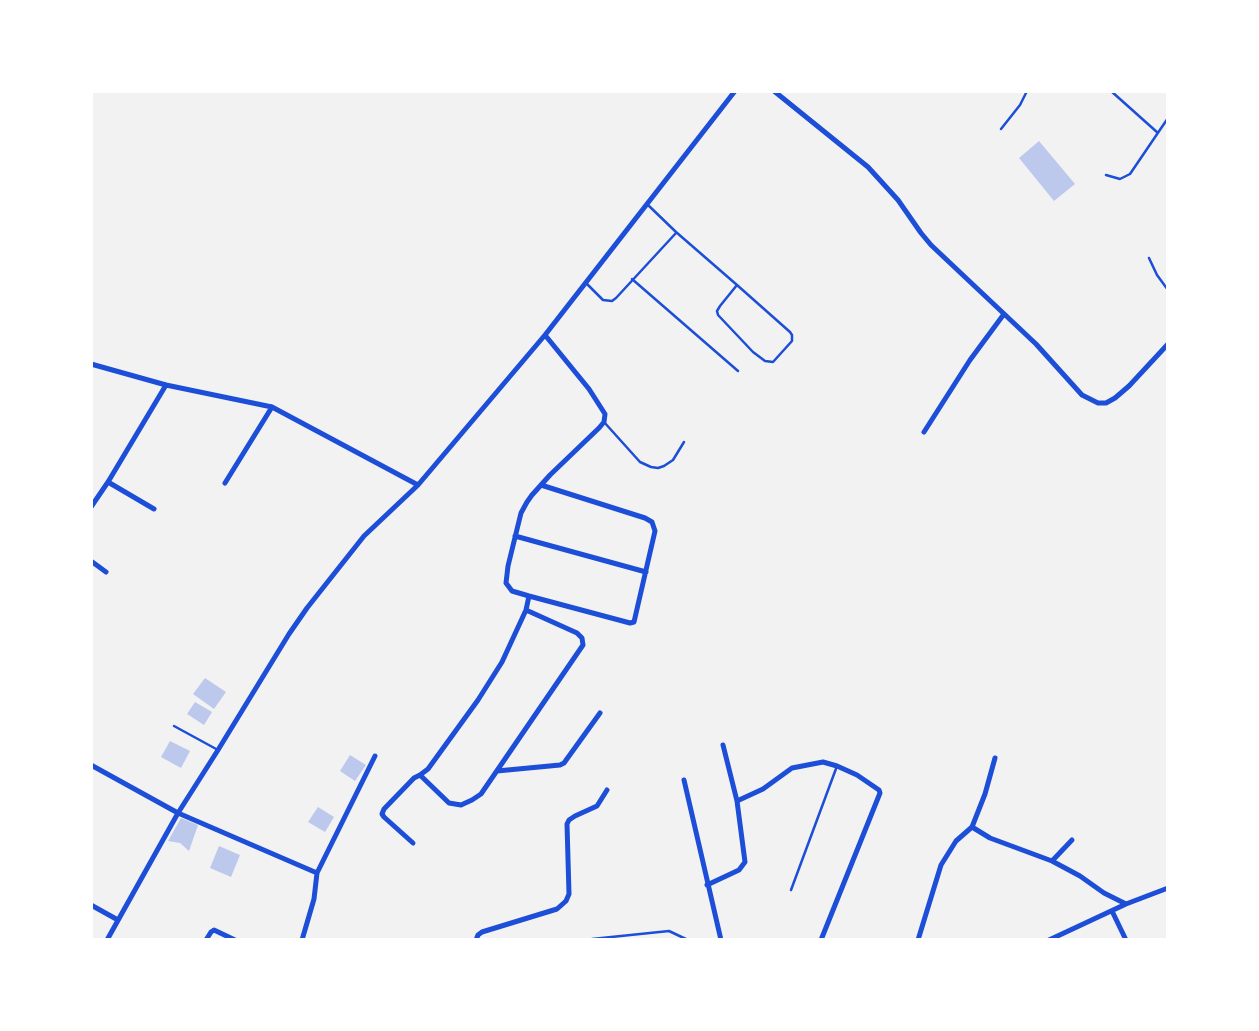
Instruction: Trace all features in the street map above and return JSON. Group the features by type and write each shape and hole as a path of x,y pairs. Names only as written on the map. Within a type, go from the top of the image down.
{"street":[{"path":"107,940 178,813 307,608 364,536 418,485 545,335 735,91"},
{"path":"774,91 868,167 898,200 931,245 1036,344 1082,395 1098,403 1105,403 1129,386 1168,344"},
{"path":"924,432 970,360 1004,314"},
{"path":"541,485 649,520 654,526 636,620 633,622 528,596 512,590 506,583 515,536 527,502 541,485 604,422 605,414 600,403 545,335"},
{"path":"91,364 166,385 272,407 418,485"},
{"path":"91,507 166,385"},
{"path":"225,482 272,407"},
{"path":"108,482 154,509"},
{"path":"515,536 646,572"},
{"path":"91,561 107,572"},
{"path":"413,843 384,817 384,809 414,778 428,769 478,700 502,662 526,610 528,596"},
{"path":"420,775 449,803 461,805 481,794 583,645 582,638 577,633 526,610"},
{"path":"497,771 564,763 600,713"},
{"path":"707,885 739,870 745,862 737,801 723,745"},
{"path":"302,940 314,899 317,873 375,756"},
{"path":"918,940 944,858 956,841 972,827 995,758"},
{"path":"737,801 763,789 792,768 823,762 837,766 878,788 880,793 821,940"},
{"path":"91,765 178,813 317,873"},
{"path":"684,780 721,940"},
{"path":"476,940 482,932 557,909 566,901 569,894 567,824 575,816 597,806 607,790"},
{"path":"972,827 990,838 1052,861 1126,904"},
{"path":"1052,861 1072,840"},
{"path":"1049,940 1126,904 1168,888"},
{"path":"91,905 118,920"},
{"path":"1112,911 1126,940"},
{"path":"206,940 214,930 235,940"}],"lane":[{"path":"1001,129 1008,123 1027,91"},
{"path":"1111,91 1158,133"},
{"path":"1106,175 1120,179 1130,174 1168,118"},
{"path":"648,204 792,335 792,341 773,362 765,361 753,352 718,315 720,306 737,285"},
{"path":"587,284 603,300 608,302 616,298 676,232"},
{"path":"1149,258 1168,290"},
{"path":"632,279 738,371"},
{"path":"604,422 640,461 650,467 664,466 673,460 684,442"},
{"path":"174,726 218,750"},
{"path":"791,890 837,766"},
{"path":"592,939 669,931 688,940"}],"building":[{"path":"1039,141 1075,184 1054,201 1019,158"},
{"path":"205,678 226,692 214,709 193,694"},
{"path":"195,702 212,712 204,725 187,714"},
{"path":"170,741 190,751 181,768 161,757"},
{"path":"350,755 366,765 355,781 340,771"},
{"path":"318,807 334,817 325,832 308,822"},
{"path":"181,818 198,825 189,851 180,843 168,841"},
{"path":"219,846 240,855 231,877 210,868"}]}
